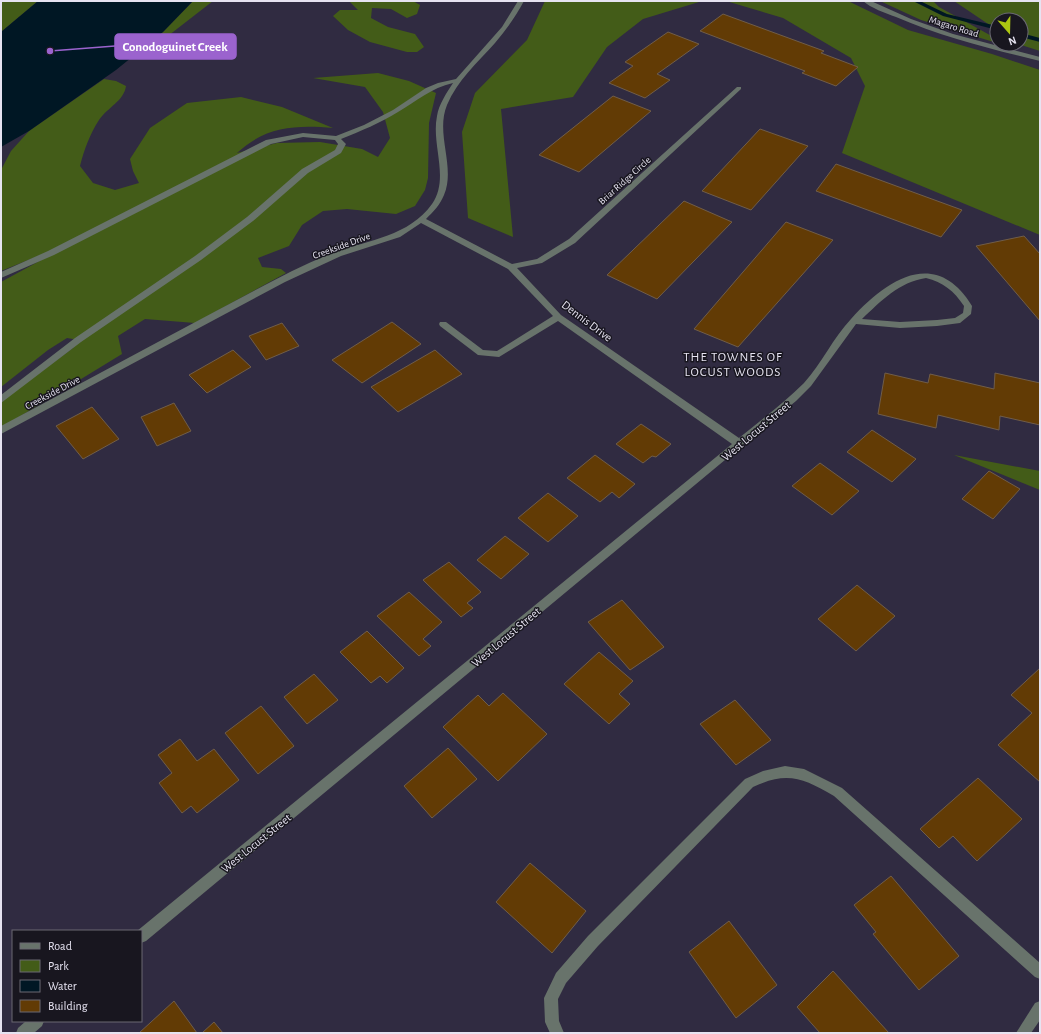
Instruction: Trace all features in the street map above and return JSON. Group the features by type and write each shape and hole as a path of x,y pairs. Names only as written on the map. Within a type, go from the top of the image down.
{"street":[{"name":"Creekside Drive","path":"1,430 325,259 392,238 421,220 436,204 441,194 443,176 439,139 440,120 443,107 449,94 503,30 521,1"},
{"name":"Magaro Road","path":"866,1 920,26 976,43 1040,58"},
{"path":"1,275 52,253 269,142 303,135 337,138 366,126 395,111 428,89 440,84 460,80"},
{"name":"Briar Ridge Circle","path":"512,267 539,261 572,241 739,88"},
{"path":"1,400 78,340 198,258 250,219 305,171 338,151 342,144 337,138"},
{"name":"Dennis Drive","path":"421,220 512,267 558,317 740,444"},
{"name":"West Locust Street","path":"142,935 793,399 808,384 854,321 902,280 915,276 926,275 940,278 958,291 968,306 967,314 956,321 937,324 900,325 854,321"},
{"path":"443,324 481,353 499,354 558,317"},
{"path":"557,1033 552,1022 551,998 565,973 599,936 749,783 766,774 787,771 808,775 838,792 1040,972"},
{"path":"1023,1033 1040,1008"},
{"path":"23,1033 36,1022"}],"green space":[{"path":"1,1 38,1 1,32"},
{"path":"193,1 213,1 164,39 148,44 163,32"},
{"path":"349,1 413,1 420,5 417,14 407,18 391,9 372,8 371,18 388,27 415,34 424,47 417,52 407,52 370,42 348,30 333,16 340,10 358,10"},
{"path":"545,1 699,2 643,19 607,47 573,97 501,109 513,237 468,218 462,132 475,93 527,40"},
{"path":"726,1 848,1 908,30 992,54 1040,70 1040,235 842,153 865,86 851,58 783,18"},
{"path":"880,1 933,1 939,7 989,35 989,41 921,20"},
{"path":"954,1 1040,1 1040,51 1029,48 1029,12 989,12 989,25"},
{"path":"378,73 409,81 436,93 429,123 428,178 425,190 415,206 396,214 347,209 323,211 302,225 289,246 258,258 262,267 281,269 286,273 195,323 145,319 118,336 122,354 1,428 1,401 73,348 79,340 67,338 48,350 1,387 1,282 78,240 1,271 1,170 11,151 29,131 104,79 116,81 126,86 125,91 119,100 103,115 96,125 83,154 80,166 93,183 115,190 139,183 133,171 130,159 150,128 187,103 241,97 282,107 333,128 294,127 270,132 248,144 237,153 277,143 320,142 362,149 378,157 390,138 383,112 365,87 313,78"},
{"path":"954,455 1040,471 1040,490"}],"water":[{"path":"38,1 193,1 163,32 116,70 29,131 1,147 1,32"}],"building":[{"path":"723,14 824,51 821,53 858,67 836,86 802,73 805,71 700,31"},
{"path":"668,32 699,44 657,74 670,80 645,98 609,83 633,66 625,62"},
{"path":"613,96 651,111 579,172 539,155"},
{"path":"760,129 808,146 751,210 702,191"},
{"path":"836,164 962,210 941,237 816,191"},
{"path":"684,201 732,222 657,299 607,275"},
{"path":"786,222 833,240 738,347 694,329"},
{"path":"1024,236 1040,254 1040,321 976,246"},
{"path":"392,322 421,344 362,383 332,360"},
{"path":"282,323 299,346 266,360 249,336"},
{"path":"233,350 251,367 207,393 189,375"},
{"path":"435,350 462,374 398,412 371,387"},
{"path":"885,373 928,383 930,374 994,389 995,373 1040,383 1040,425 1000,416 999,430 938,415 936,428 878,414"},
{"path":"174,403 191,431 157,446 141,417"},
{"path":"92,407 119,439 83,459 56,426"},
{"path":"641,424 671,444 656,457 652,456 643,463 616,444"},
{"path":"872,430 916,459 892,482 847,452"},
{"path":"595,455 635,484 619,498 612,492 600,502 567,478"},
{"path":"820,463 859,491 832,515 792,486"},
{"path":"989,471 1020,489 993,519 962,499"},
{"path":"548,493 578,516 548,542 518,518"},
{"path":"505,536 529,554 501,579 477,560"},
{"path":"449,562 481,592 467,603 473,608 461,617 423,580"},
{"path":"857,585 895,616 856,651 818,619"},
{"path":"409,592 442,622 423,639 431,646 419,656 377,616"},
{"path":"622,600 664,647 630,670 588,622"},
{"path":"367,631 404,668 387,683 380,676 371,683 340,652"},
{"path":"599,652 633,681 619,694 630,704 609,724 564,684"},
{"path":"1040,668 1040,782 998,745 1032,713 1011,695"},
{"path":"314,674 338,700 307,724 284,697"},
{"path":"503,693 547,734 498,781 443,727 478,695 489,706"},
{"path":"735,700 771,740 736,765 700,724"},
{"path":"261,706 294,746 258,774 225,733"},
{"path":"180,739 197,761 214,749 239,780 197,813 191,806 182,813 159,783 172,773 158,755"},
{"path":"448,748 477,779 432,818 404,786"},
{"path":"978,778 1022,819 977,861 953,836 939,848 920,829"},
{"path":"530,863 586,911 552,953 496,902"},
{"path":"891,876 959,956 919,990 873,934 876,932 854,905"},
{"path":"729,921 777,985 736,1018 689,952"},
{"path":"833,971 889,1033 820,1033 797,1007"},
{"path":"174,1001 197,1033 139,1033"},
{"path":"214,1022 223,1033 202,1033"}],"waterway":[{"path":"916,1 945,15 989,26"},
{"path":"1029,37 1040,40"}],"place":[{"name":"Conodoguinet Creek","path":"50,51"}],"district":[{"name":"THE TOWNES OF LOCUST WOODS","path":"733,364"}]}
